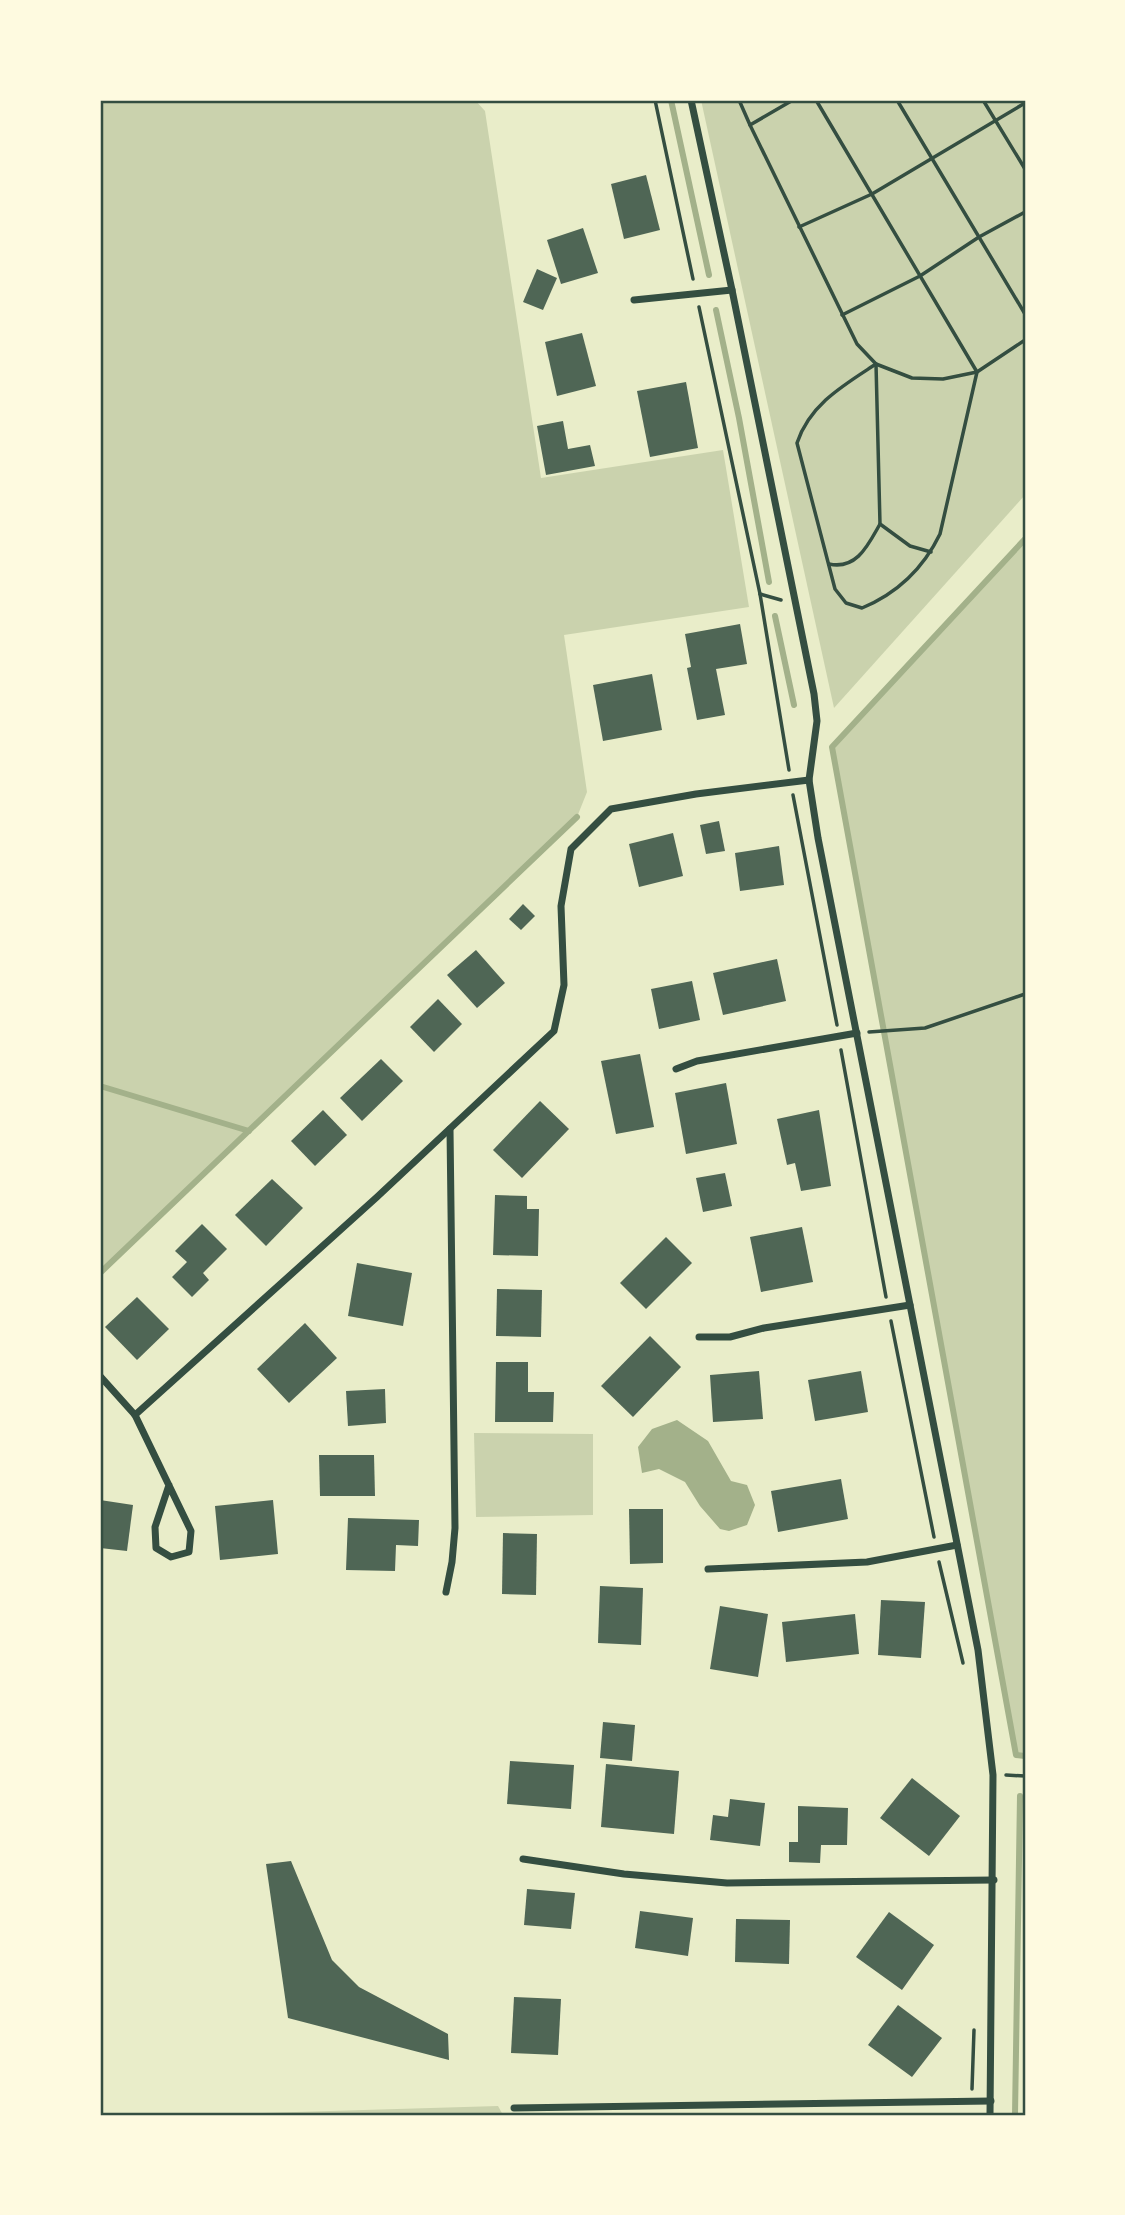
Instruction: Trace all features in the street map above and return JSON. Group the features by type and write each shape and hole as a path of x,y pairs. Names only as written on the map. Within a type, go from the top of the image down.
{"street":[{"path":"691,100 732,290 817,721 809,780 818,838 978,1650 993,1775 990,2115"},
{"path":"634,300 732,290"},
{"path":"135,1415 554,1031 564,985 561,906 571,849 611,809 696,794 809,780"},
{"path":"676,1069 697,1061 857,1033"},
{"path":"446,1592 455,1528 450,1129"},
{"path":"699,1338 730,1337 764,1328 910,1305"},
{"path":"100,1376 135,1415 169,1485 191,1531 189,1552 171,1557 156,1548 155,1527 169,1485"},
{"path":"708,1569 867,1562 957,1545"},
{"path":"523,1859 624,1874 727,1883 994,1880"},
{"path":"514,2108 881,2104 972,2099 991,2101"}],"path":[{"path":"654,100 760,594 791,783 888,1308 936,1547 964,1668"},
{"path":"739,100 857,344 876,363 912,378 943,379 977,372 1025,340"},
{"path":"750,125 793,100"},
{"path":"816,100 977,372 940,534 932,552 908,580 884,599 862,608 846,603 835,589 797,443 803,424 827,397 876,363"},
{"path":"897,100 1025,314"},
{"path":"983,100 1025,169"},
{"path":"799,227 872,194 1025,103"},
{"path":"842,314 920,276 979,237 1025,212"},
{"path":"829,564 841,566 854,561 869,544 880,524 876,363"},
{"path":"880,524 910,546 932,552"},
{"path":"760,594 795,604"},
{"path":"857,1033 925,1028 1025,994"},
{"path":"972,2099 975,2017"}],"shaded area":[{"path":"100,100 475,100 485,111 541,478 723,450 749,607 564,635 587,792 577,817 100,1273"},
{"path":"701,100 1025,100 1025,495 834,708"},
{"path":"1025,539 1025,1756 1016,1755 832,747"},
{"path":"677,1420 708,1441 731,1481 747,1485 755,1505 747,1525 729,1531 720,1529 700,1506 685,1482 659,1469 642,1473 638,1447 652,1429"},
{"path":"474,1433 593,1434 593,1515 476,1517"},
{"path":"498,2106 503,2115 199,2115"}],"building":[{"path":"646,175 660,230 624,239 611,184"},
{"path":"583,228 598,273 561,284 547,240"},
{"path":"537,269 557,278 543,310 523,302"},
{"path":"582,333 596,386 557,396 545,342"},
{"path":"686,382 698,448 650,457 637,391"},
{"path":"563,421 568,449 590,445 595,466 546,475 537,426"},
{"path":"740,624 747,664 716,669 725,715 697,720 687,668 691,667 685,634"},
{"path":"652,674 662,730 603,741 593,685"},
{"path":"719,821 725,851 706,854 700,825"},
{"path":"673,833 683,876 639,887 629,844"},
{"path":"779,846 784,885 740,891 735,853"},
{"path":"523,904 535,916 521,930 509,919"},
{"path":"476,950 505,983 477,1008 447,975"},
{"path":"777,959 786,1001 723,1015 713,973"},
{"path":"692,981 700,1020 659,1029 651,989"},
{"path":"438,999 462,1024 434,1052 410,1027"},
{"path":"640,1054 654,1127 616,1134 601,1061"},
{"path":"381,1059 403,1081 362,1121 340,1098"},
{"path":"726,1083 737,1144 686,1154 675,1093"},
{"path":"540,1101 569,1129 522,1178 493,1150"},
{"path":"323,1110 347,1135 315,1166 291,1141"},
{"path":"819,1110 831,1186 801,1191 795,1163 787,1165 777,1119"},
{"path":"725,1173 732,1206 703,1212 696,1178"},
{"path":"272,1179 303,1208 266,1246 235,1215"},
{"path":"495,1195 527,1196 527,1209 539,1209 538,1256 493,1255"},
{"path":"202,1224 227,1249 203,1273 209,1280 192,1297 172,1277 187,1262 175,1251"},
{"path":"802,1227 813,1282 761,1292 750,1237"},
{"path":"666,1237 692,1263 646,1309 620,1283"},
{"path":"357,1263 412,1273 403,1326 348,1316"},
{"path":"497,1289 542,1290 541,1337 496,1336"},
{"path":"137,1297 169,1329 137,1360 105,1327"},
{"path":"305,1323 337,1358 289,1403 257,1369"},
{"path":"650,1336 681,1367 633,1417 601,1386"},
{"path":"496,1362 528,1362 528,1392 554,1392 553,1422 495,1422"},
{"path":"759,1371 763,1419 713,1422 710,1375"},
{"path":"861,1371 868,1412 815,1421 808,1380"},
{"path":"385,1389 386,1423 348,1426 346,1391"},
{"path":"319,1455 374,1455 375,1496 320,1496"},
{"path":"841,1479 848,1519 778,1532 771,1491"},
{"path":"100,1500 133,1505 127,1551 100,1548"},
{"path":"273,1500 278,1554 220,1560 215,1506"},
{"path":"629,1509 663,1509 663,1563 630,1564"},
{"path":"348,1518 419,1520 418,1546 396,1545 395,1571 346,1570"},
{"path":"503,1533 537,1534 536,1595 502,1594"},
{"path":"600,1586 643,1588 641,1645 598,1643"},
{"path":"881,1600 925,1602 921,1658 878,1655"},
{"path":"720,1606 768,1614 758,1677 710,1669"},
{"path":"855,1614 859,1654 786,1662 782,1622"},
{"path":"603,1722 635,1725 632,1761 600,1758"},
{"path":"510,1761 574,1765 571,1809 507,1804"},
{"path":"606,1764 679,1771 674,1834 601,1827"},
{"path":"912,1778 960,1816 929,1856 880,1818"},
{"path":"730,1799 765,1803 760,1846 710,1840 713,1815 728,1817"},
{"path":"798,1806 848,1808 847,1845 821,1845 820,1863 789,1862 789,1842 798,1842"},
{"path":"291,1861 332,1960 359,1987 448,2034 449,2060 288,2018 266,1864"},
{"path":"527,1889 575,1893 571,1929 524,1925"},
{"path":"640,1911 693,1918 688,1956 635,1948"},
{"path":"889,1912 934,1945 902,1990 856,1957"},
{"path":"736,1919 790,1920 789,1964 735,1962"},
{"path":"514,1997 561,1999 558,2055 511,2053"},
{"path":"898,2005 942,2038 912,2077 868,2045"}],"waterway":[{"path":"671,100 709,275"},
{"path":"716,310 769,582"},
{"path":"1025,539 832,747 1016,1755 1025,1756"},
{"path":"775,616 794,705"},
{"path":"100,1273 577,817"},
{"path":"100,1086 249,1131"},
{"path":"1015,2115 1020,1796"}]}
